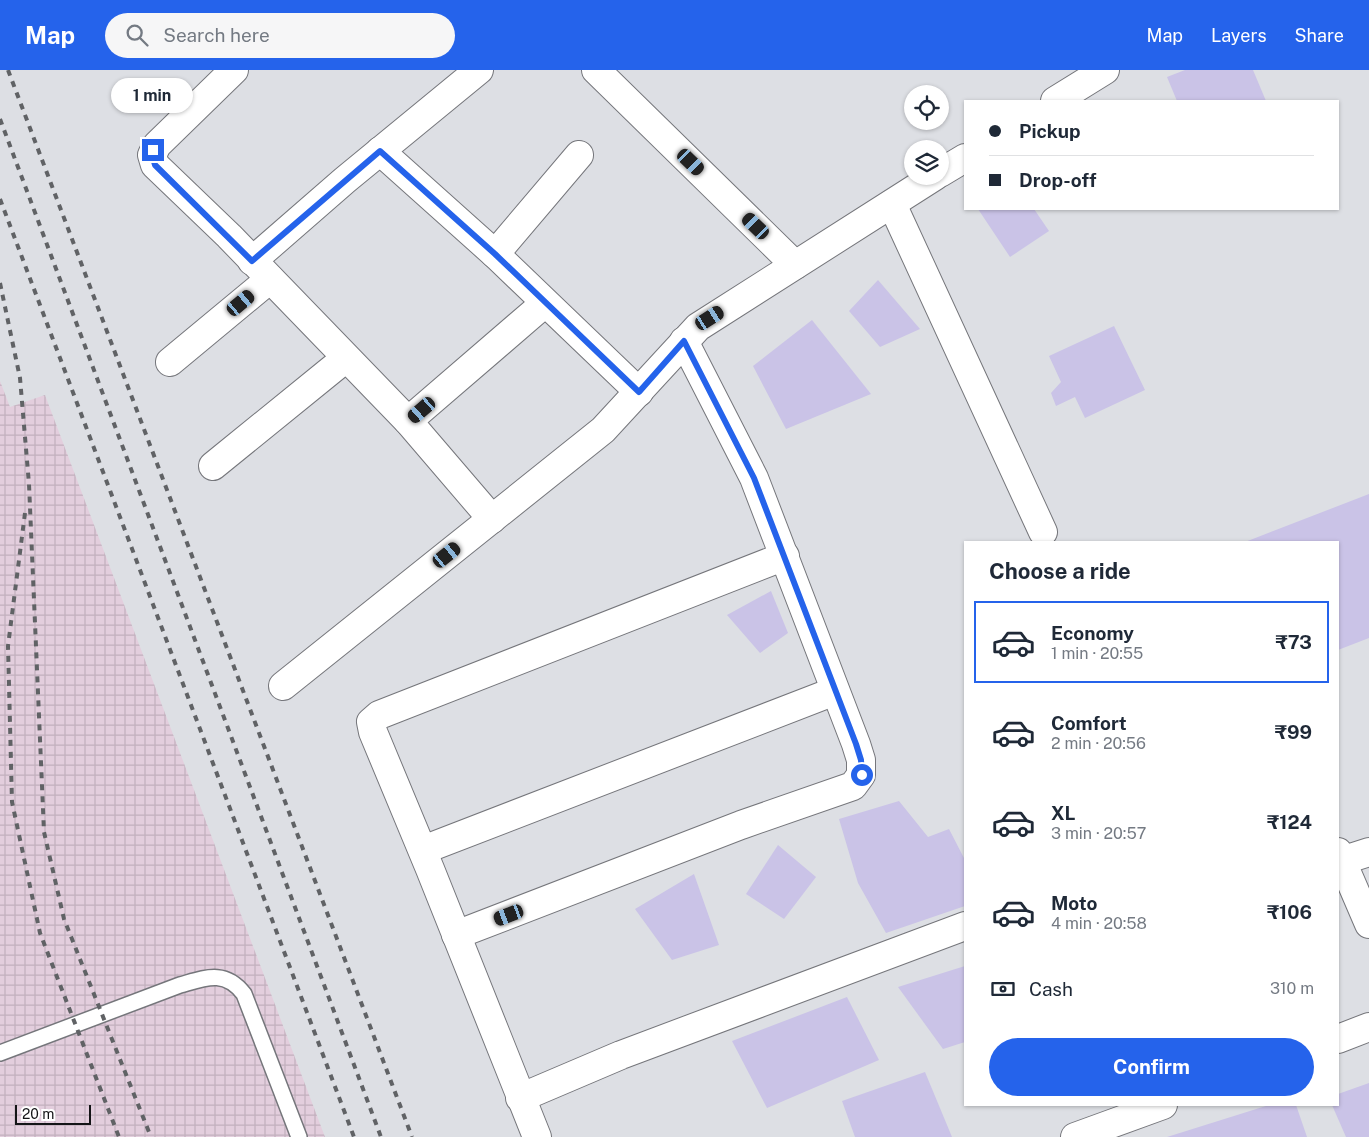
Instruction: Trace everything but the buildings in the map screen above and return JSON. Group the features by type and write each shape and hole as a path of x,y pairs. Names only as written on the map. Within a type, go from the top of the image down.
{"street":[{"path":"234,70 157,145 152,155 155,165 261,270 408,421 492,519"},
{"path":"170,362 380,151 479,70"},
{"path":"596,70 795,264"},
{"path":"1057,100 1105,70"},
{"path":"380,151 495,254 639,392"},
{"path":"495,254 579,155"},
{"path":"949,168 964,159"},
{"path":"283,686 603,430 684,341 710,318 922,185"},
{"path":"892,204 1044,532"},
{"path":"408,421 545,302"},
{"path":"456,936 741,825 856,784 862,775 861,760 754,478 684,341"},
{"path":"213,466 346,358"},
{"path":"536,1137 423,850 373,732 371,726 374,718 785,556"},
{"path":"423,850 835,691"},
{"path":"1369,852 1339,857 1369,924"},
{"path":"520,1098 621,1055 964,926"},
{"path":"1339,1039 1369,1027"},
{"path":"1075,1137 1160,1106"}],"lane":[{"path":"0,1053 180,985 207,977 226,978 236,984 244,994 299,1137"}],"shaded area":[{"path":"0,381 10,407 45,395 325,1137 0,1137"}],"railway":[{"path":"8,70 412,1137"},
{"path":"0,119 381,1137"},
{"path":"0,199 354,1137"},
{"path":"0,283 20,378 29,484 44,832 64,919 151,1137"},
{"path":"25,513 8,646 12,802 40,933 119,1137"}],"route":[{"path":"153,150 152,160 155,165 252,261 380,151 495,254 639,392 684,341 754,478 773,524 856,744 861,760 862,775"}]}
